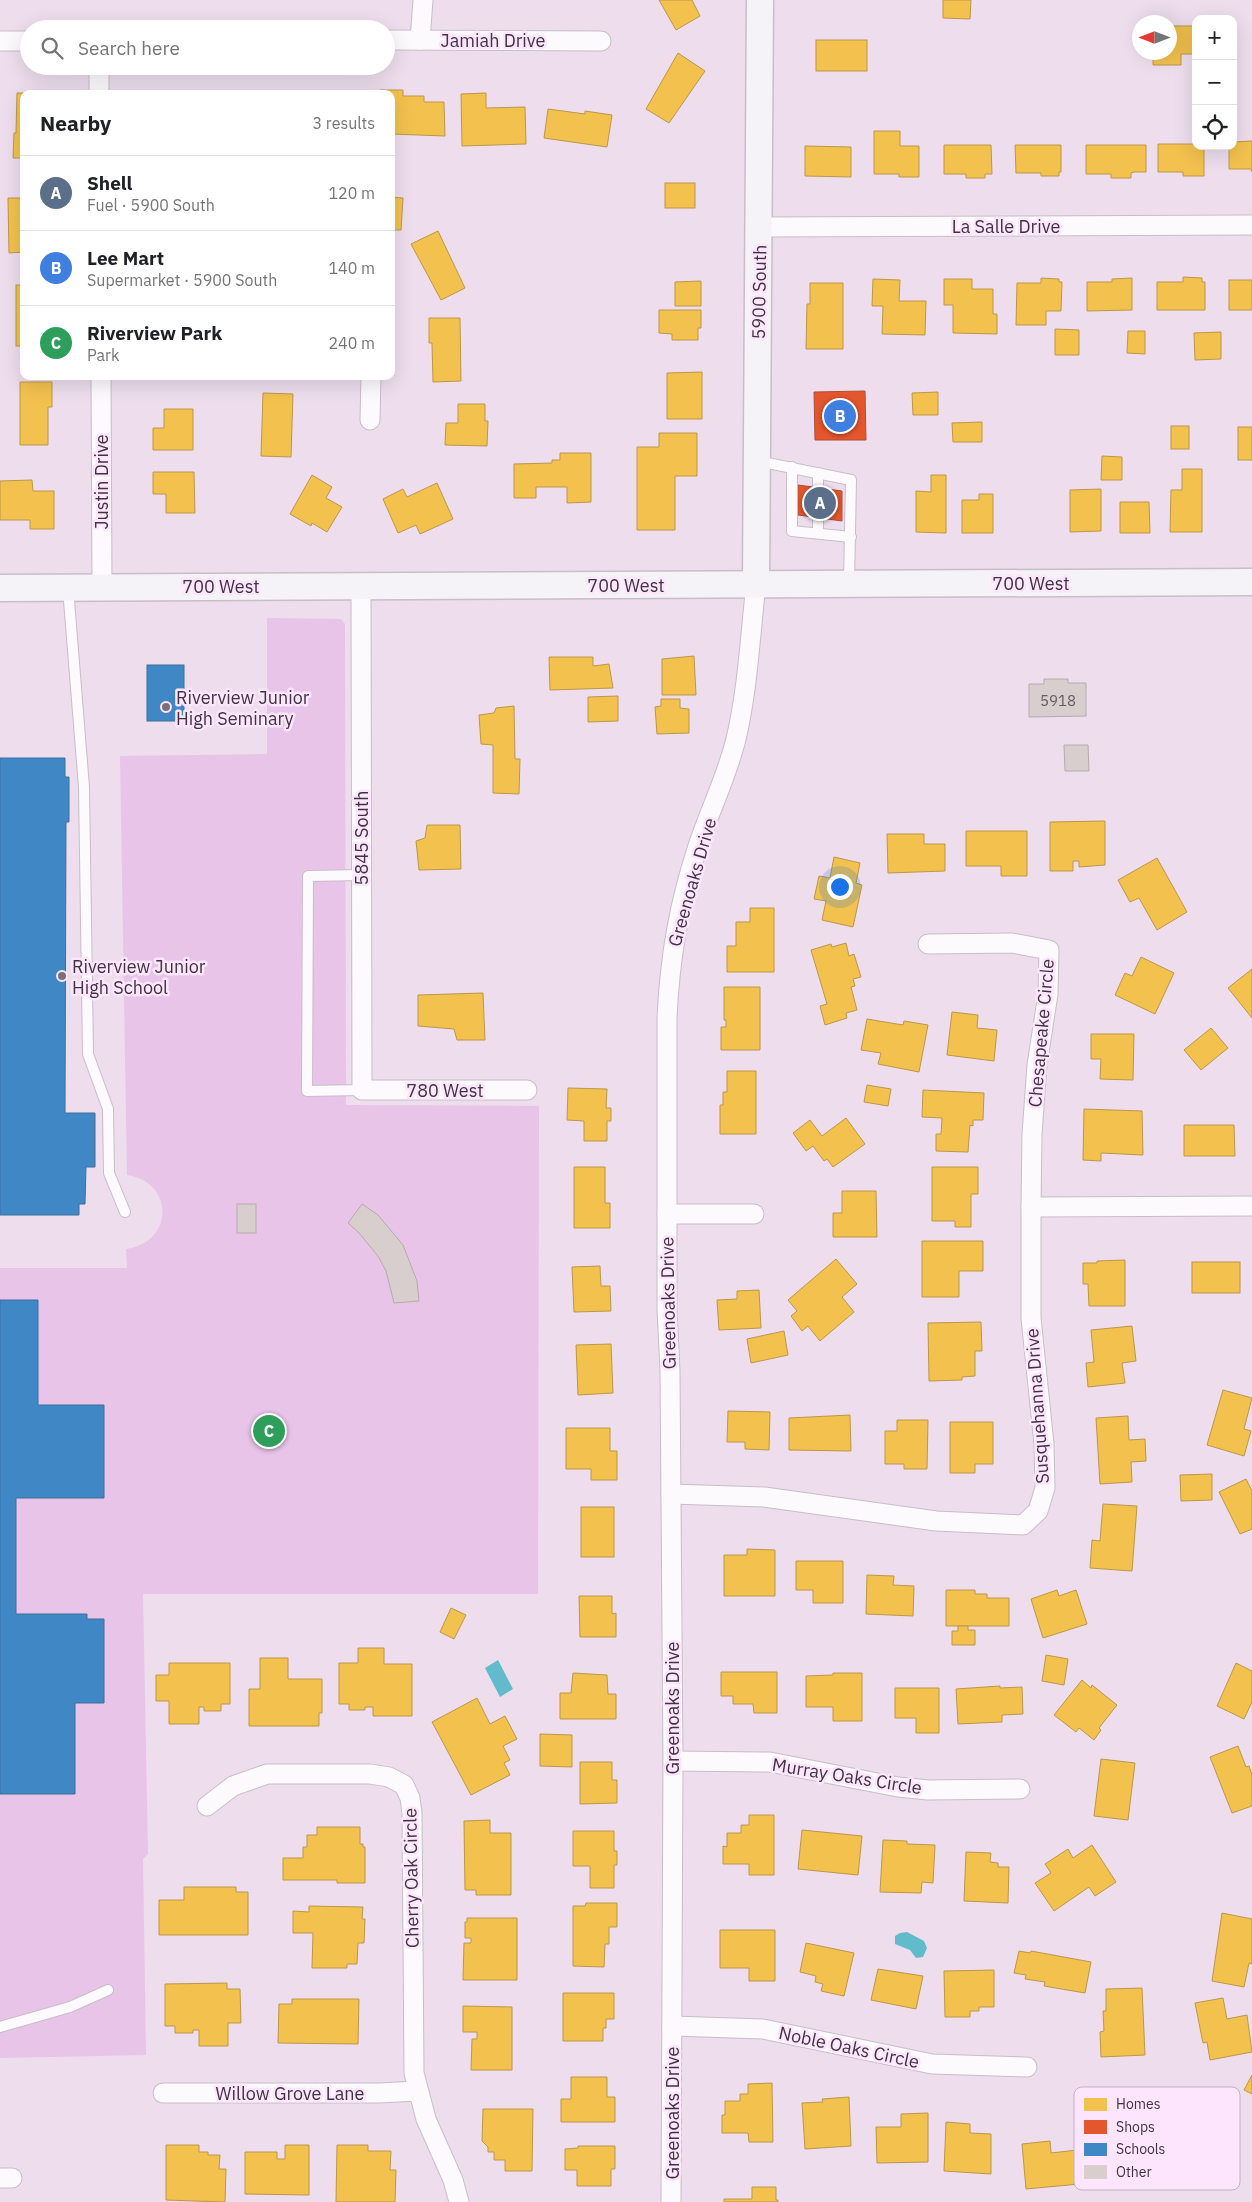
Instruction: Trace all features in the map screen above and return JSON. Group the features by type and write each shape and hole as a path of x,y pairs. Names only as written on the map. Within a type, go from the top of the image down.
{"main road":[{"name":"5900 South","path":"756,585 760,227 760,0"},
{"name":"700 West","path":"0,588 1252,582"}],"street":[{"path":"420,40 423,0"},
{"name":"Jamiah Drive","path":"395,40 601,41"},
{"path":"0,41 20,41"},
{"path":"99,75 99,90"},
{"name":"La Salle Drive","path":"760,227 1252,225"},
{"name":"Justin Drive","path":"101,380 102,587"},
{"path":"370,420 371,380"},
{"name":"Greenoaks Drive","path":"671,2202 673,1761 667,1214 667,1017 669,968 677,920 698,846 736,740 745,696 756,585"},
{"name":"5845 South","path":"361,586 362,1090"},
{"name":"Chesapeake Circle","path":"928,944 1012,943 1049,950 1048,994 1037,1065 1032,1134 1032,1207"},
{"name":"780 West","path":"362,1090 527,1090"},
{"path":"1032,1207 1252,1206"},
{"name":"Susquehanna Drive","path":"671,1494 764,1497 936,1521 1023,1525 1038,1510 1045,1488 1044,1444 1032,1318 1032,1207"},
{"name":"Greenoaks Drive","path":"667,1214 754,1214"},
{"name":"Murray Oaks Circle","path":"673,1761 770,1762 898,1788 928,1790 1020,1790"},
{"name":"Cherry Oak Circle","path":"208,1806 233,1786 267,1774 370,1774 389,1776 404,1785 410,1798 412,1813 412,2055 417,2091 426,2119 453,2180 459,2202"},
{"name":"Noble Oaks Circle","path":"672,2026 763,2029 932,2064 1027,2067"},
{"name":"Willow Grove Lane","path":"163,2093 379,2093 417,2091"}],"lane":[{"path":"757,461 852,480 849,584"},
{"path":"792,467 792,530 851,537"},
{"path":"818,473 818,488"},
{"path":"818,518 818,533"},
{"path":"68,587 84,787 88,1054 108,1110 109,1173 125,1212"},
{"path":"361,875 308,876 307,1091 362,1090"},
{"path":"0,2027 70,2007 108,1990"}],"shaded area":[{"path":"267,618 341,619 345,624 346,1105 539,1106 538,1594 143,1594 148,1854 143,1859 146,2055 0,2058 0,1268 127,1268 126,1249 142,1244 153,1236 160,1225 162,1212 160,1200 154,1189 143,1180 127,1175 120,756 267,754"}],"water":[{"path":"498,1660 513,1689 500,1697 485,1668"},
{"path":"907,1932 924,1941 927,1948 923,1957 916,1958 910,1950 895,1944 895,1936"}],"building: Homes":[{"path":"659,0 692,0 700,16 676,30"},
{"path":"943,0 971,0 970,19 943,18"},
{"path":"1177,26 1192,26 1192,54 1181,54 1181,65 1153,65 1153,60 1177,60"},
{"path":"816,40 867,40 867,71 816,71"},
{"path":"678,53 705,71 669,123 646,109"},
{"path":"395,90 403,90 403,96 424,96 424,102 444,102 445,136 395,134"},
{"path":"17,93 20,93 20,158 13,158 14,133 16,133"},
{"path":"486,93 486,108 525,107 526,144 462,146 461,94"},
{"path":"548,109 585,114 585,111 612,115 607,147 544,138"},
{"path":"874,131 900,131 900,146 919,146 919,177 899,177 899,174 874,174"},
{"path":"1252,141 1252,172 1251,169 1229,169 1229,150 1237,150 1237,142"},
{"path":"1158,144 1192,144 1192,150 1204,150 1204,176 1183,176 1183,172 1158,172"},
{"path":"944,145 991,145 992,174 985,174 985,178 966,178 966,174 944,174"},
{"path":"1015,145 1061,145 1061,172 1059,172 1059,176 1041,176 1041,173 1016,173"},
{"path":"1086,145 1146,145 1146,172 1131,173 1131,178 1111,178 1111,174 1086,174"},
{"path":"805,146 851,147 851,177 805,176"},
{"path":"665,183 695,183 695,208 665,208"},
{"path":"395,197 403,198 401,230 395,230"},
{"path":"8,198 20,198 20,252 9,253"},
{"path":"438,231 465,288 441,300 411,244"},
{"path":"1183,277 1202,278 1202,282 1205,282 1205,310 1157,310 1157,282 1183,282"},
{"path":"1041,278 1059,279 1059,282 1062,282 1061,311 1046,311 1046,325 1016,325 1017,283 1041,283"},
{"path":"1132,278 1132,310 1087,311 1087,282 1112,282 1112,279"},
{"path":"873,279 900,280 899,301 926,301 925,335 882,334 883,306 872,306"},
{"path":"944,279 972,279 972,289 993,289 993,314 997,314 997,334 953,333 953,305 944,305"},
{"path":"1229,280 1252,280 1252,310 1229,310"},
{"path":"701,281 701,306 675,306 675,282"},
{"path":"810,283 843,283 843,349 806,349 807,304 810,304"},
{"path":"16,285 20,285 20,346 16,346"},
{"path":"659,310 701,310 701,328 698,328 698,340 672,340 672,334 659,333"},
{"path":"429,318 460,318 461,381 433,382 432,343 429,343"},
{"path":"1055,329 1079,330 1079,355 1055,355"},
{"path":"1128,331 1145,331 1145,354 1127,353"},
{"path":"1221,332 1221,359 1195,360 1194,333"},
{"path":"702,372 702,419 667,419 667,373"},
{"path":"20,382 52,382 52,407 48,407 48,445 20,445"},
{"path":"938,392 938,415 913,415 912,393"},
{"path":"263,393 293,394 291,457 261,456"},
{"path":"458,404 485,404 485,421 488,421 487,446 445,445 446,423 458,423"},
{"path":"164,409 193,409 193,450 153,450 153,428 164,428"},
{"path":"982,422 982,442 953,442 952,423"},
{"path":"1171,426 1189,426 1189,449 1171,449"},
{"path":"1238,427 1252,427 1252,460 1238,460"},
{"path":"659,433 697,433 697,476 675,476 675,530 637,530 637,447 659,447"},
{"path":"560,453 591,453 591,502 567,503 567,487 536,487 536,498 514,498 514,464 552,463 552,460 560,460"},
{"path":"1102,456 1122,457 1122,480 1101,480"},
{"path":"1182,469 1202,469 1202,532 1170,532 1171,490 1182,490"},
{"path":"153,472 194,472 195,513 166,513 166,494 153,494"},
{"path":"312,475 332,487 326,498 342,507 327,532 312,523 311,526 290,514"},
{"path":"931,475 946,475 946,533 916,532 916,491 931,492"},
{"path":"32,480 33,491 54,491 54,529 30,529 30,520 0,520 0,481"},
{"path":"437,483 453,519 420,534 416,525 398,533 383,499 403,489 407,497"},
{"path":"1101,489 1101,531 1070,532 1070,490"},
{"path":"979,494 993,494 993,533 962,533 962,500 979,500"},
{"path":"1120,502 1149,502 1150,533 1120,533"},
{"path":"694,656 696,695 662,695 662,659"},
{"path":"549,657 593,657 593,666 609,664 613,688 550,690"},
{"path":"618,696 618,721 588,722 588,697"},
{"path":"661,699 680,699 680,708 689,709 689,733 657,734 655,707 661,706"},
{"path":"514,706 515,759 520,759 519,794 493,793 493,745 481,744 479,715 494,713 496,708"},
{"path":"1105,821 1105,865 1079,867 1079,861 1073,861 1073,871 1050,871 1050,822"},
{"path":"427,825 460,825 461,869 419,870 416,841 425,838"},
{"path":"966,831 1027,831 1027,876 1001,876 1001,866 966,866"},
{"path":"887,834 924,834 924,844 945,844 945,871 888,873"},
{"path":"834,857 860,863 856,883 862,885 853,927 822,920 826,901 814,899 819,876 830,878"},
{"path":"1157,858 1187,912 1157,930 1139,898 1130,902 1118,880"},
{"path":"750,908 774,908 774,972 727,972 727,946 736,946 736,922 750,922"},
{"path":"846,943 849,956 854,954 861,977 853,979 855,986 851,987 857,1010 846,1013 847,1018 825,1025 820,1006 827,1004 811,950 831,944 832,947"},
{"path":"1141,957 1174,973 1155,1014 1115,995 1125,973 1132,976"},
{"path":"1252,969 1252,1018 1228,988"},
{"path":"724,987 760,987 760,1050 721,1050 721,1027 726,1027 726,1020 724,1020"},
{"path":"483,993 485,1040 457,1040 454,1029 418,1026 418,995"},
{"path":"952,1012 978,1015 977,1028 997,1030 994,1061 947,1055"},
{"path":"867,1019 903,1025 904,1021 928,1025 919,1072 878,1064 881,1053 861,1050"},
{"path":"1211,1028 1228,1048 1201,1070 1184,1050"},
{"path":"1091,1034 1134,1034 1133,1080 1100,1079 1101,1059 1091,1059"},
{"path":"727,1071 756,1071 756,1134 720,1134 720,1105 723,1105 723,1092 727,1092"},
{"path":"867,1085 891,1089 888,1106 864,1102"},
{"path":"568,1088 607,1089 606,1108 611,1108 611,1121 607,1121 607,1141 584,1141 584,1121 567,1120"},
{"path":"923,1090 984,1093 983,1120 973,1120 973,1126 970,1125 968,1152 936,1151 936,1134 941,1134 942,1118 922,1117"},
{"path":"1084,1109 1142,1111 1143,1155 1101,1153 1101,1161 1083,1160"},
{"path":"846,1118 865,1144 833,1167 827,1159 824,1161 813,1146 806,1151 793,1133 810,1120 822,1136"},
{"path":"1184,1125 1234,1125 1235,1156 1184,1156"},
{"path":"574,1167 605,1167 605,1203 610,1203 610,1228 574,1228"},
{"path":"932,1167 978,1167 978,1194 971,1194 971,1227 955,1227 955,1221 932,1221"},
{"path":"842,1191 876,1191 877,1237 833,1237 833,1213 842,1213"},
{"path":"922,1241 983,1241 983,1271 959,1271 959,1297 922,1297"},
{"path":"836,1259 857,1284 842,1297 854,1312 820,1341 808,1326 802,1331 791,1316 797,1311 788,1300"},
{"path":"1125,1260 1125,1306 1089,1306 1088,1284 1083,1284 1083,1263"},
{"path":"1192,1262 1240,1262 1240,1293 1192,1293"},
{"path":"600,1266 601,1286 610,1286 611,1311 574,1312 572,1267"},
{"path":"759,1290 761,1328 719,1330 717,1300 737,1299 737,1291"},
{"path":"981,1322 982,1351 975,1351 975,1376 962,1377 962,1380 929,1381 928,1323"},
{"path":"1132,1326 1136,1361 1122,1363 1125,1383 1088,1387 1086,1363 1094,1362 1091,1330"},
{"path":"784,1331 788,1355 751,1363 747,1339"},
{"path":"611,1344 613,1393 578,1395 576,1345"},
{"path":"1223,1390 1252,1398 1244,1429 1251,1431 1244,1456 1207,1445"},
{"path":"728,1411 770,1412 769,1450 745,1449 745,1442 727,1442"},
{"path":"850,1415 851,1451 789,1450 789,1418"},
{"path":"1128,1416 1129,1440 1145,1439 1146,1461 1131,1462 1132,1482 1100,1484 1096,1418"},
{"path":"897,1420 928,1420 927,1469 904,1469 904,1464 885,1464 885,1431 897,1431"},
{"path":"950,1422 993,1422 993,1464 975,1464 975,1473 950,1473"},
{"path":"566,1428 610,1428 610,1451 617,1451 617,1480 591,1480 591,1469 566,1469"},
{"path":"1212,1474 1212,1500 1181,1501 1180,1475"},
{"path":"1246,1479 1252,1491 1252,1529 1240,1534 1219,1492"},
{"path":"1103,1504 1137,1506 1132,1571 1090,1568 1092,1540 1100,1541"},
{"path":"581,1507 614,1507 614,1557 581,1557"},
{"path":"747,1549 775,1550 775,1596 724,1596 724,1555 747,1555"},
{"path":"796,1561 843,1561 843,1603 813,1603 813,1590 796,1590"},
{"path":"867,1575 894,1576 893,1585 914,1586 913,1616 866,1614"},
{"path":"946,1590 975,1590 975,1594 987,1594 987,1598 1009,1598 1009,1626 946,1626"},
{"path":"1057,1590 1059,1596 1076,1590 1087,1624 1043,1638 1031,1599"},
{"path":"579,1596 612,1596 612,1614 616,1613 616,1637 580,1637"},
{"path":"451,1608 466,1615 454,1639 440,1632"},
{"path":"958,1626 968,1626 968,1630 975,1630 975,1645 952,1645 952,1631 958,1631"},
{"path":"358,1648 384,1648 384,1664 412,1664 412,1716 373,1716 373,1707 365,1707 365,1710 349,1710 349,1704 339,1704 339,1663 358,1663"},
{"path":"1046,1655 1068,1659 1064,1685 1042,1681"},
{"path":"260,1658 288,1658 288,1679 322,1679 322,1713 319,1713 319,1726 249,1726 249,1689 260,1689"},
{"path":"169,1663 230,1663 230,1704 221,1704 221,1711 204,1711 204,1707 199,1707 199,1724 169,1724 169,1701 156,1701 156,1675 169,1675"},
{"path":"1236,1663 1252,1671 1252,1702 1244,1719 1217,1706"},
{"path":"721,1672 777,1672 777,1713 754,1713 753,1704 733,1704 733,1696 721,1696"},
{"path":"573,1673 607,1675 608,1694 616,1694 616,1719 560,1719 560,1693 571,1693"},
{"path":"833,1673 862,1673 862,1721 833,1721 833,1707 806,1707 806,1676 833,1675"},
{"path":"1082,1680 1091,1688 1092,1685 1117,1705 1099,1728 1101,1730 1094,1740 1079,1728 1076,1732 1054,1715"},
{"path":"1000,1686 1000,1688 1022,1687 1023,1714 1002,1715 1002,1722 958,1724 956,1689"},
{"path":"895,1688 939,1688 939,1733 916,1733 916,1718 895,1718"},
{"path":"477,1698 490,1724 505,1716 517,1739 503,1746 510,1760 504,1763 510,1775 471,1795 432,1722"},
{"path":"540,1734 572,1735 572,1767 540,1766"},
{"path":"1238,1746 1246,1767 1249,1766 1252,1775 1252,1806 1232,1813 1210,1757"},
{"path":"1101,1759 1135,1763 1128,1820 1094,1816"},
{"path":"580,1762 612,1762 612,1780 617,1780 617,1803 580,1804"},
{"path":"749,1815 774,1815 774,1875 749,1875 749,1864 723,1864 723,1846 727,1847 727,1833 741,1833 741,1825 749,1825"},
{"path":"490,1820 490,1833 511,1833 511,1895 476,1895 476,1890 465,1890 464,1821"},
{"path":"317,1827 360,1827 360,1844 363,1844 363,1847 365,1847 365,1883 337,1883 337,1880 283,1880 283,1858 303,1858 303,1847 307,1847 307,1835 317,1835"},
{"path":"802,1830 862,1836 858,1875 798,1869"},
{"path":"573,1831 614,1831 614,1851 617,1851 617,1865 614,1865 614,1888 590,1888 590,1866 573,1866"},
{"path":"883,1840 907,1841 907,1844 935,1845 933,1883 922,1882 921,1893 880,1892"},
{"path":"1092,1845 1116,1882 1095,1896 1089,1887 1054,1911 1035,1883 1051,1873 1045,1864 1068,1849 1073,1858"},
{"path":"966,1852 991,1853 990,1862 998,1863 998,1867 1009,1867 1008,1903 964,1901"},
{"path":"184,1887 236,1887 236,1892 248,1892 248,1935 159,1935 159,1900 184,1900"},
{"path":"586,1903 617,1903 617,1927 609,1927 609,1944 605,1944 604,1967 573,1966 573,1906 585,1906"},
{"path":"309,1906 363,1907 362,1919 365,1919 364,1943 358,1943 357,1964 347,1964 347,1968 312,1968 313,1933 293,1933 293,1911 309,1912"},
{"path":"1222,1913 1252,1919 1252,1964 1249,1963 1244,1987 1212,1981"},
{"path":"467,1918 517,1918 517,1980 463,1980 464,1943 471,1943 471,1938 465,1938 465,1922 467,1922"},
{"path":"720,1930 775,1930 775,1981 749,1981 749,1968 720,1968"},
{"path":"806,1943 854,1953 844,1996 821,1991 823,1984 815,1982 816,1976 800,1972"},
{"path":"1019,1951 1030,1953 1031,1951 1091,1962 1085,1993 1044,1986 1045,1982 1025,1979 1026,1975 1014,1973"},
{"path":"878,1969 923,1976 916,2009 871,2000"},
{"path":"994,1970 994,2007 979,2007 979,2011 970,2011 970,2017 945,2017 944,1971"},
{"path":"227,1983 227,1989 240,1989 241,2023 228,2023 228,2046 199,2046 199,2030 193,2030 193,2033 175,2033 175,2026 165,2026 165,1984"},
{"path":"1142,1988 1145,2055 1101,2057 1100,2032 1104,2031 1103,2011 1106,2011 1106,1989"},
{"path":"563,1993 614,1993 614,2019 606,2019 606,2028 603,2028 603,2041 563,2041"},
{"path":"1223,1998 1227,2019 1247,2015 1252,2052 1210,2060 1207,2042 1203,2043 1195,2003"},
{"path":"292,1999 359,1999 358,2044 278,2043 279,2004 292,2004"},
{"path":"463,2006 512,2007 512,2070 471,2070 472,2039 477,2039 477,2032 463,2032"},
{"path":"1252,2075 1252,2094 1244,2090"},
{"path":"571,2077 607,2077 607,2097 615,2097 615,2122 561,2122 561,2099 571,2099"},
{"path":"772,2083 773,2142 749,2142 748,2133 722,2133 722,2115 725,2115 725,2101 740,2101 740,2094 748,2094 748,2084"},
{"path":"849,2097 851,2146 805,2149 802,2103 823,2102 822,2099"},
{"path":"483,2109 533,2109 532,2171 505,2171 505,2160 494,2160 494,2152 488,2152 488,2147 482,2141"},
{"path":"928,2113 928,2162 877,2163 876,2127 901,2127 901,2114"},
{"path":"946,2122 970,2124 970,2133 991,2134 991,2174 944,2171"},
{"path":"1050,2141 1051,2153 1074,2150 1074,2184 1026,2189 1022,2144"},
{"path":"166,2145 199,2145 199,2152 208,2152 208,2155 220,2155 219,2169 226,2169 225,2202 166,2200"},
{"path":"285,2145 309,2145 309,2195 245,2194 245,2152 277,2152 277,2159 285,2159"},
{"path":"337,2145 368,2145 368,2151 391,2151 390,2170 396,2170 395,2202 336,2202"},
{"path":"578,2146 615,2146 615,2169 611,2169 611,2186 577,2186 577,2170 565,2170 565,2149 578,2148"},
{"path":"752,2187 776,2187 776,2200 778,2202 724,2202 724,2199 752,2199"}],"building: Shops":[{"path":"865,391 866,440 815,440 814,392"},
{"path":"798,485 842,491 842,521 798,515"}],"building: Schools":[{"name":"Riverview Junior High Seminary","path":"147,665 184,665 184,721 147,721"},
{"path":"0,758 65,758 65,777 69,777 69,822 66,822 65,1113 95,1113 95,1167 86,1167 85,1204 79,1204 79,1215 0,1215"},
{"path":"0,1300 38,1300 38,1405 104,1405 104,1498 16,1498 16,1614 87,1614 87,1619 104,1619 104,1703 75,1703 75,1794 0,1794"}],"building: Other":[{"path":"1044,679 1068,679 1068,683 1086,683 1086,716 1029,717 1029,684 1044,684"},
{"path":"1064,745 1088,745 1089,771 1065,771"},
{"path":"237,1204 256,1204 256,1233 237,1233"},
{"path":"362,1204 378,1215 403,1245 417,1281 419,1301 394,1303 386,1271 378,1256 348,1223"}],"place":[{"name":"Lee Mart","path":"840,416"},
{"name":"Shell","path":"820,503"},
{"name":"Riverview Junior High Seminary","path":"166,707"},
{"name":"Riverview Junior High School","path":"62,976"},
{"name":"Riverview Park","path":"269,1431"}]}
